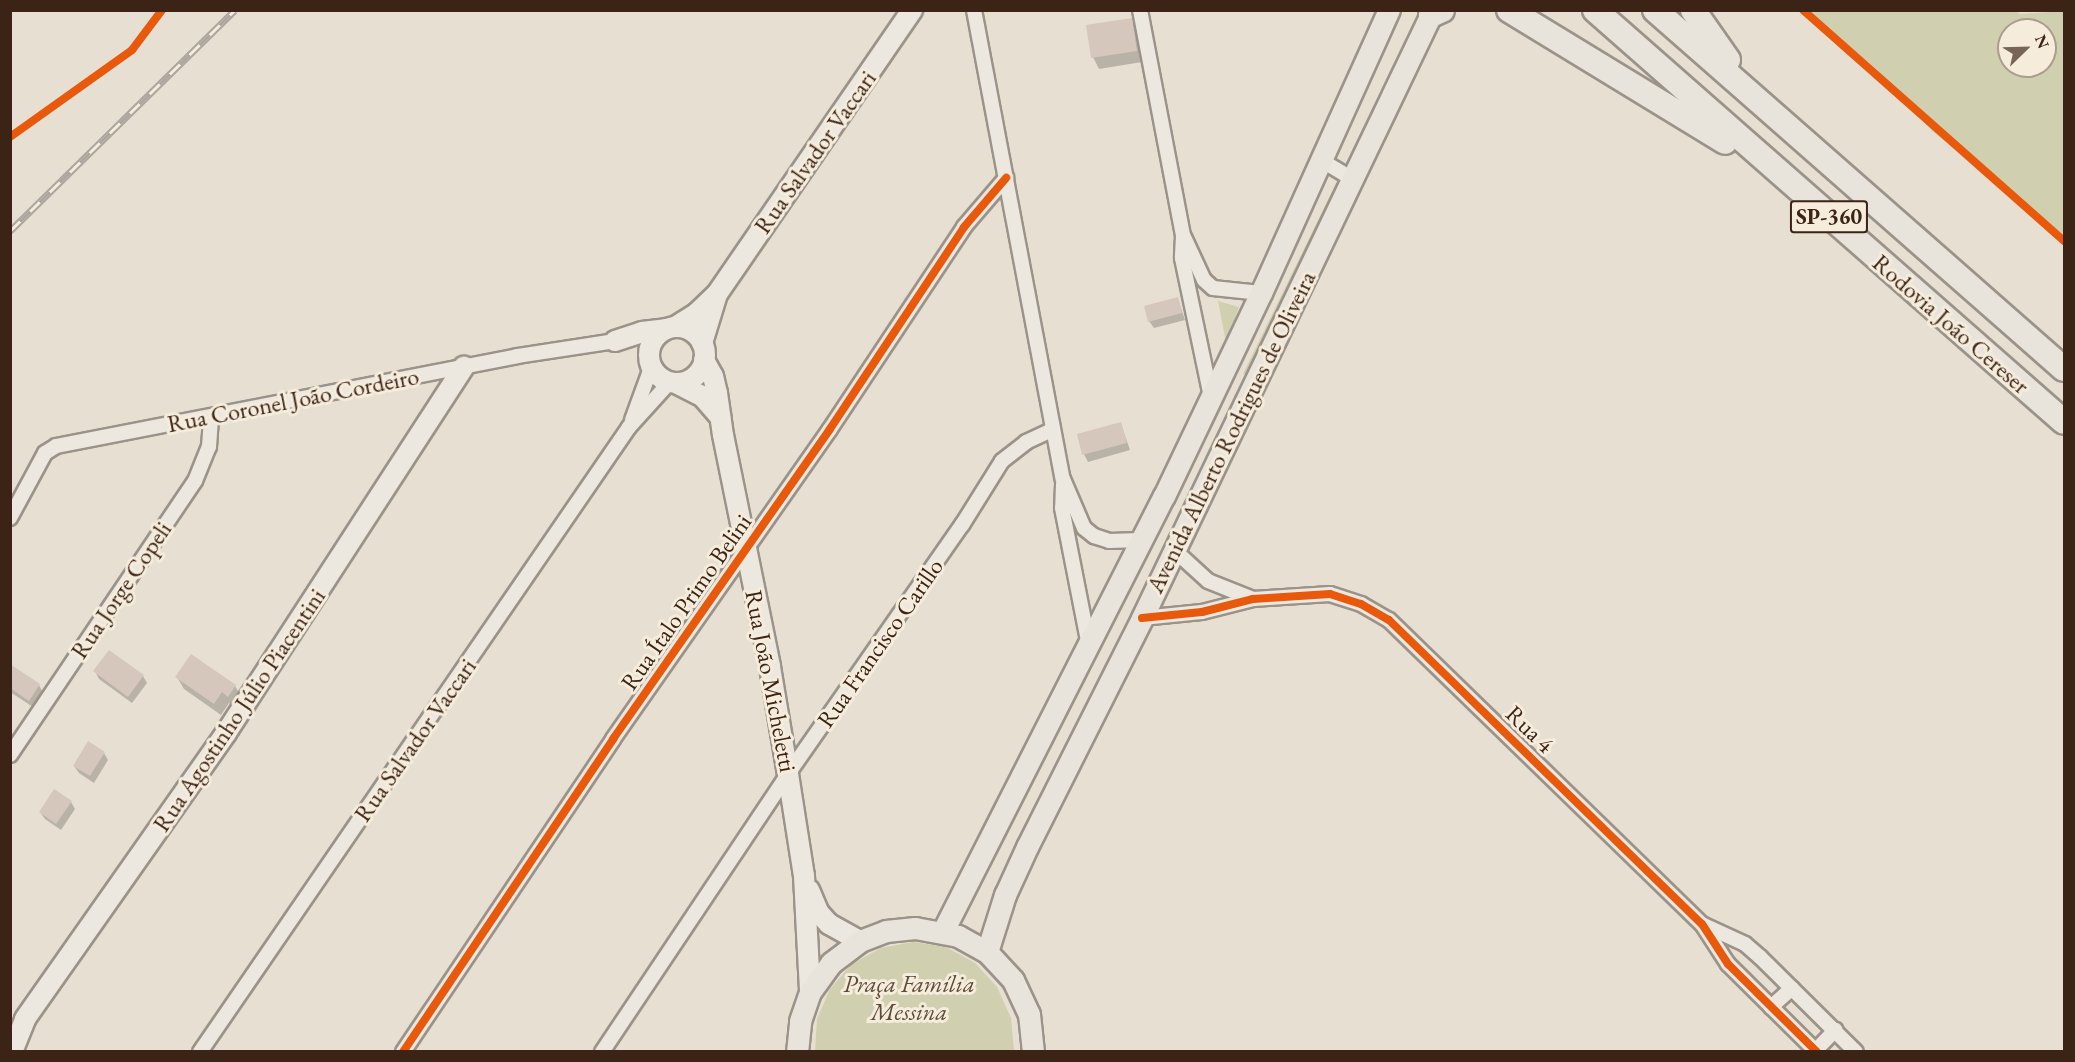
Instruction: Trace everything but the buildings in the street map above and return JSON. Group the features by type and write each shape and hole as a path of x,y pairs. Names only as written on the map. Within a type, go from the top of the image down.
{"highway":[{"path":"1509,10 1705,129 1800,193"},
{"name":"Rodovia João Cereser","path":"1595,10 1800,193 2064,422"},
{"name":"Rodovia João Cereser","path":"1655,10 2064,369"},
{"path":"1693,10 1713,41 1762,104"}],"main road":[{"name":"Avenida Alberto Rodrigues de Oliveira","path":"943,931 1089,646 1211,396 1389,10"},
{"name":"Avenida Alberto Rodrigues de Oliveira","path":"987,952 1005,895 1027,847 1142,618 1431,12"},
{"path":"797,1052 800,1021 810,992 831,963 860,941 886,931 915,928 943,931 958,936 987,952 1013,980 1029,1014 1033,1052"}],"street":[{"name":"Rua Salvador Vaccari","path":"670,328 696,314 717,294 912,10"},
{"path":"974,10 1063,479 1084,528 1094,536 1109,541 1141,540"},
{"path":"1140,10 1183,236 1182,258 1211,396"},
{"path":"1321,160 1353,178"},
{"name":"Rua Ítalo Primo Belini","path":"403,1052 613,739 830,429 964,227 1006,178"},
{"path":"1183,236 1204,280 1213,288 1260,294"},
{"name":"Rua Salvador Vaccari","path":"703,351 717,294"},
{"path":"650,364 652,341 670,328 691,331 703,351 696,376 674,383"},
{"name":"Rua Coronel João Cordeiro","path":"10,518 45,453 56,446 464,367 615,341 642,332 670,328"},
{"path":"615,341 650,364 659,377 702,396 720,417"},
{"name":"Rua João Micheletti","path":"703,351 713,376 770,667 788,774 804,876 810,992"},
{"name":"Rua Salvador Vaccari","path":"629,428 650,364"},
{"name":"Rua Agostinho Júlio Piacentini","path":"12,1052 25,1019 233,723 464,367"},
{"name":"Rua Salvador Vaccari","path":"200,1052 629,428 674,383"},
{"name":"Rua Jorge Copeli","path":"10,755 195,481 209,447 211,417"},
{"name":"Rua Francisco Carillo","path":"602,1052 788,774 962,525 1002,461 1026,442 1052,430"},
{"path":"1063,479 1062,508 1089,646"},
{"name":"Rua 4","path":"1173,549 1208,581 1253,599"},
{"name":"Rua 4","path":"1142,618 1202,612 1253,599 1330,594 1361,604 1389,620 1702,924 1728,964 1816,1051"},
{"name":"Rua João Micheletti","path":"804,876 819,913 829,924 860,941"},
{"name":"Rua 4","path":"1702,924 1745,944 1856,1052"},
{"path":"1771,1007 1792,988"},
{"path":"1816,1051 1835,1030"}],"green space":[{"path":"2015,10 2020,14 2064,11 2064,235 1932,131 1874,67 1809,11"},
{"path":"1401,50 1413,54 1257,375 1243,374"},
{"path":"1218,301 1239,307 1226,342"},
{"name":"Praça Família Messina","path":"913,942 946,947 975,963 997,987 1011,1018 1014,1051 815,1051 817,1019 830,989 852,964 881,948"}],"railway":[{"path":"10,231 235,10"}],"cycle path":[{"path":"10,137 132,50 162,10"},
{"path":"1803,10 2064,241"},
{"path":"403,1052 613,739 830,429 964,227 1006,178"},
{"path":"1142,618 1202,612 1253,599 1330,594 1361,604 1389,620 1702,924 1728,964 1817,1052"}]}
